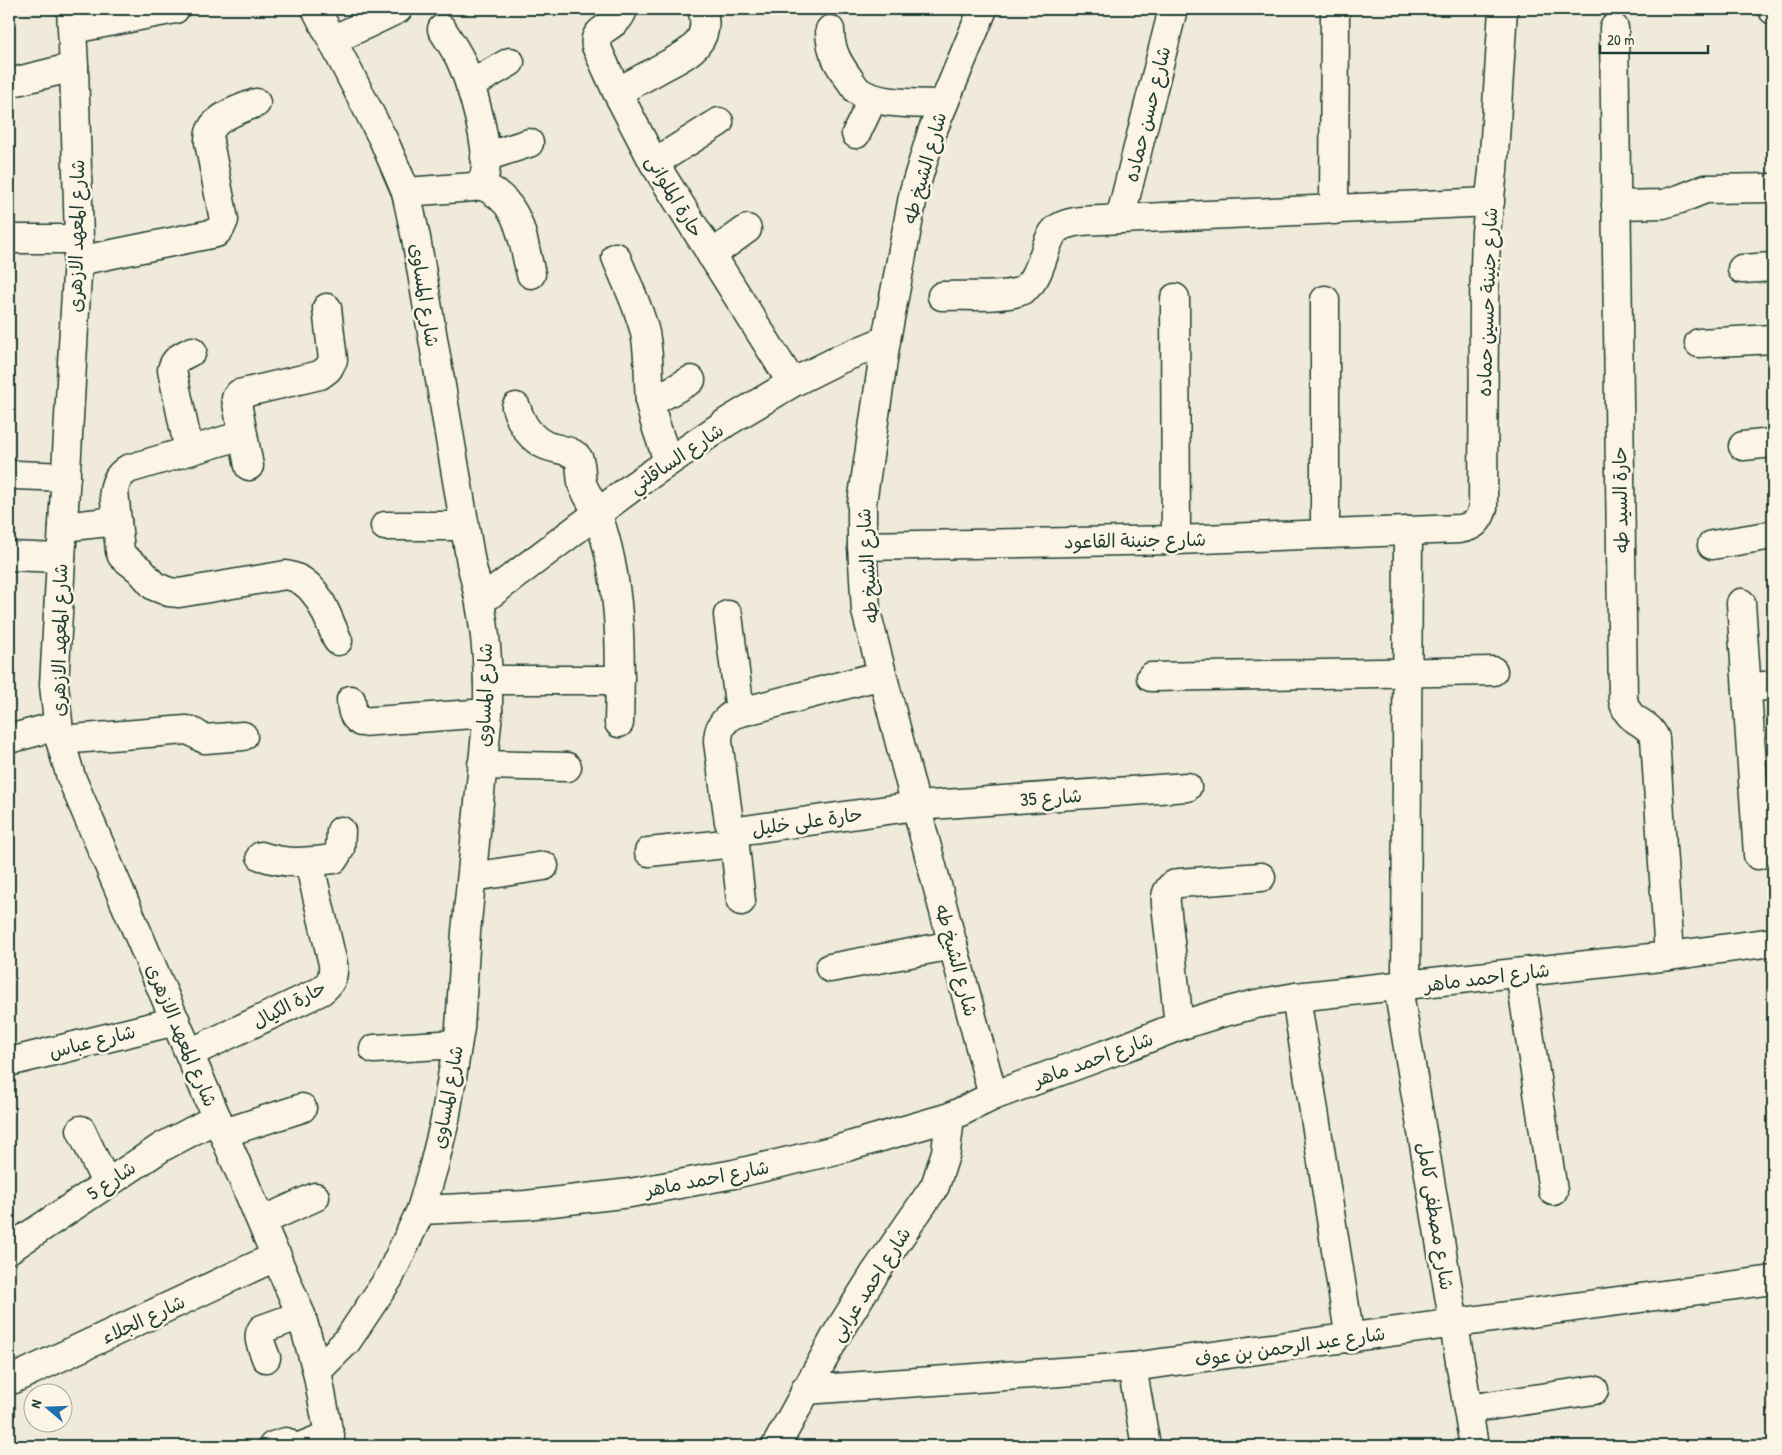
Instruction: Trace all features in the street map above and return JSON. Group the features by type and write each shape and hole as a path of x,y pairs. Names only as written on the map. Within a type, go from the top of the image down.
{"street":[{"path":"72,19 175,9"},
{"name":"شارع المساوى","path":"316,9 384,141 406,192 416,238 464,526 480,600 486,640 488,680 488,713 457,1044 445,1120 421,1210 389,1278 347,1341 317,1371"},
{"path":"333,40 398,9"},
{"name":"حارة الملوانى","path":"623,9 617,21 597,35 595,41 617,92 654,164 792,383"},
{"path":"617,92 692,50 703,34 704,15 702,9"},
{"name":"شارع الشيخ طه","path":"983,9 932,132 914,191 886,340 862,502 862,546 866,611 993,1096"},
{"name":"شارع حسن حماده","path":"1120,219 1173,9"},
{"path":"1334,210 1335,9"},
{"name":"شارع جنينة حسين حماده","path":"1408,531 1468,528 1476,524 1484,508 1484,263 1493,171 1503,9"},
{"name":"شارع المعهد الازهرى","path":"72,19 78,250 54,685 58,733 71,777 301,1315 317,1371 331,1441"},
{"name":"حارة السيد طه","path":"1614,28 1623,699 1630,716 1647,726 1655,738 1669,956"},
{"path":"406,192 473,187 479,184 485,176 481,123 470,85 460,59 442,29"},
{"path":"830,30 830,43 834,56 857,90 868,98 943,104"},
{"path":"470,85 510,62"},
{"path":"9,83 74,67"},
{"path":"856,134 867,110 868,98"},
{"path":"9,239 78,250 216,233 224,220 209,142 211,130 221,119 256,103"},
{"path":"654,164 720,122"},
{"path":"485,157 529,143"},
{"path":"479,184 491,189 502,197 510,207 516,218 531,274"},
{"path":"1616,204 1662,204 1705,190 1773,188"},
{"path":"942,296 1004,295 1019,292 1032,282 1040,267 1050,239 1058,227 1071,223 1120,219 1490,202"},
{"path":"711,255 747,229"},
{"path":"616,257 639,312 644,330 648,352 650,403 668,461"},
{"path":"1742,269 1773,267"},
{"path":"1176,298 1176,540"},
{"path":"1325,300 1325,534"},
{"path":"249,466 236,400 239,394 320,374 328,369 333,360 327,308"},
{"path":"1699,344 1773,339"},
{"name":"شارع الساقلتي","path":"480,600 668,461 727,422 792,383 838,360 886,340"},
{"path":"189,451 172,370 175,362 180,357 192,351"},
{"path":"650,403 691,380"},
{"path":"516,407 520,419 534,438 545,445 575,455 580,461 583,485 597,513 616,596 620,640 619,724"},
{"path":"243,435 128,469 121,474 115,482 114,491 122,556 140,570 150,583 158,589 180,593 286,575 302,580 315,592 338,641"},
{"path":"1743,446 1773,443"},
{"path":"16,476 66,477"},
{"path":"63,527 117,521"},
{"path":"385,526 464,526"},
{"name":"شارع جنينة القاعود","path":"862,546 1176,540 1408,531"},
{"name":"شارع مصطفى كامل","path":"1408,531 1402,986 1474,1446"},
{"path":"1712,545 1773,535"},
{"path":"9,556 61,558"},
{"path":"1741,603 1758,855"},
{"path":"728,615 740,712"},
{"path":"1150,678 1493,671"},
{"name":"حارة على خليل","path":"882,675 740,712 727,718 721,725 718,733 729,822 734,835 739,830 916,806"},
{"path":"488,680 620,680"},
{"path":"1746,688 1773,685"},
{"path":"351,700 355,718 362,722 488,713"},
{"path":"9,739 58,733 186,730 191,730 205,739 243,736"},
{"path":"482,765 566,767"},
{"name":"شارع 35","path":"916,806 1187,787"},
{"path":"261,856 295,863 334,859 340,849 341,831"},
{"path":"649,852 734,835 741,900"},
{"name":"حارة الكيال","path":"190,1053 321,990 332,980 334,972 309,862"},
{"path":"472,877 544,866"},
{"path":"1179,1026 1165,896 1168,889 1173,884 1178,883 1261,877"},
{"name":"شارع احمد ماهر","path":"421,1210 526,1205 630,1193 734,1174 836,1150 950,1116 993,1096 1179,1026 1248,1006 1296,997 1669,956 1773,942"},
{"path":"830,968 953,945"},
{"path":"1520,973 1553,1191"},
{"path":"1296,997 1350,1339"},
{"name":"شارع عباس","path":"9,1062 176,1021"},
{"path":"374,1049 457,1044"},
{"name":"شارع 5","path":"9,1249 162,1147 221,1125 302,1108"},
{"name":"شارع احمد عرابى","path":"776,1446 838,1332 870,1281 935,1186 946,1152 950,1116"},
{"path":"82,1130 106,1183"},
{"path":"262,1221 315,1197"},
{"name":"شارع الجلاء","path":"9,1381 277,1256"},
{"name":"شارع عبد الرحمن بن عوف","path":"805,1390 1132,1367 1350,1339 1773,1280"},
{"path":"266,1358 260,1338 260,1331 301,1315"},
{"path":"1132,1367 1146,1446"},
{"path":"1468,1409 1594,1390"},
{"path":"302,1446 331,1441"},
{"path":"273,1446 286,1442 289,1446"}]}
